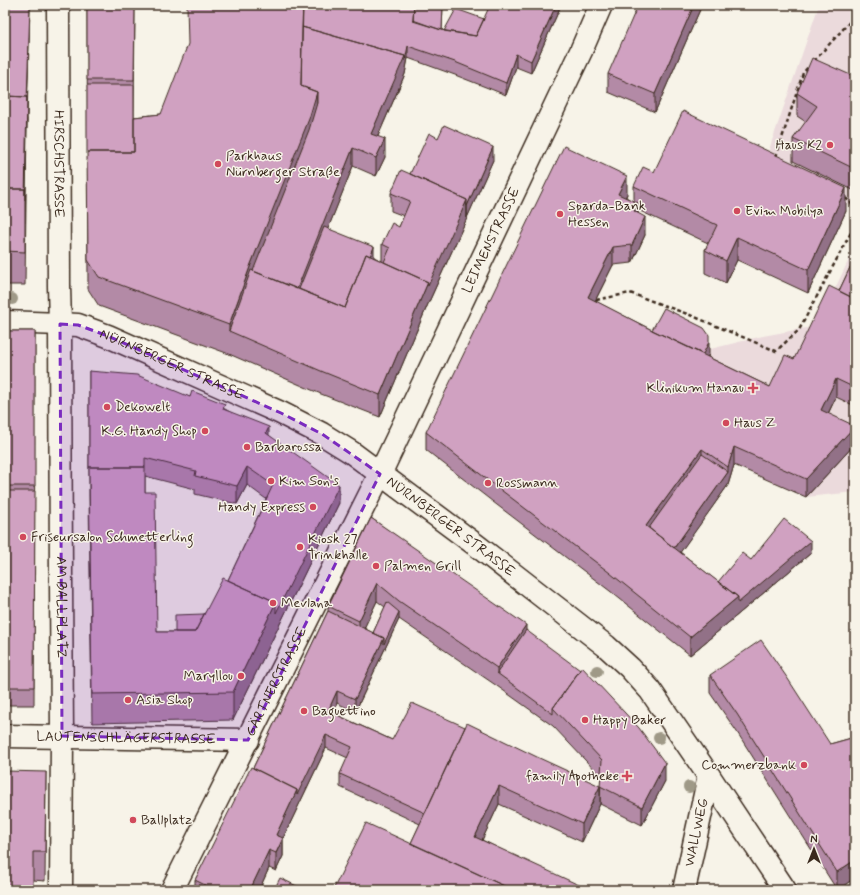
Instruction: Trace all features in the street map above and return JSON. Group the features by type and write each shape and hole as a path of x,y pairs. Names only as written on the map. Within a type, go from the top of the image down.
{"street":[{"name":"HIRSCHSTRASSE","path":"58,5 60,324"},
{"name":"LEIMENSTRASSE","path":"380,474 601,5"},
{"name":"NÜRNBERGER STRASSE","path":"5,322 78,325 108,336 281,413 322,434 350,452 476,545 606,646 630,668 650,690 785,890"},
{"name":"AM BALLPLATZ","path":"60,324 62,736 61,890"},
{"name":"GÄRTNERSTRASSE","path":"172,890 380,474"},
{"name":"LAUTENSCHLÄGERSTRASSE","path":"5,736 248,740"},
{"name":"WALLWEG","path":"684,890 709,776"}],"path":[{"path":"848,5 855,10"},
{"path":"775,161 803,73 855,16"},
{"path":"843,197 850,201 855,211"},
{"path":"596,300 630,293 690,315 776,351 799,330 855,225"}],"highlighted area":[{"path":"60,324 78,325 108,336 281,413 322,434 380,474 248,740 62,736"}],"shaded area":[{"path":"819,5 855,5 855,207 764,164"},
{"name":"Klinikum Hanau","path":"855,247 855,492 806,497 630,418 674,358 763,336 817,326"}],"building":[{"path":"5,5 30,5 27,102 27,97 5,96"},
{"path":"87,5 135,5 134,80 87,80"},
{"name":"Parkhaus Nürnberger Straße","path":"187,5 303,5 301,86 317,92 309,119 251,264 229,325 99,277 88,260 87,152 134,152 134,117 161,114 188,44"},
{"path":"303,5 414,5 413,20 441,30 476,36 490,5 556,5 531,61 516,54 506,83 455,62 408,46 405,61 405,56 302,27"},
{"path":"414,5 443,5 442,30 413,21"},
{"path":"638,5 694,5 655,94 608,74"},
{"path":"456,9 484,19 476,36 444,31"},
{"path":"302,27 405,56 371,134 385,139 376,158 353,148 297,289 253,271 309,130 317,103 317,92 301,86"},
{"name":"Haus K2","path":"812,58 855,77 855,169 793,139 817,106 797,93"},
{"path":"87,85 134,85 134,152 87,152"},
{"path":"5,96 27,97 25,200 25,189 5,189"},
{"path":"683,111 846,188 808,270 737,237 726,261 705,250 717,225 634,186 643,167 654,172"},
{"path":"444,125 493,147 467,206 467,200 410,174 429,133 438,138"},
{"path":"564,146 627,176 618,194 638,203 634,211 645,217 632,245 613,247 588,297 650,329 770,387 785,355 794,359 829,286 855,299 855,388 836,379 821,410 855,426 806,479 734,447 728,467 702,449 646,526 738,597 690,637 610,573 426,432"},
{"path":"401,170 467,200 428,286 428,282 384,262 390,248 382,244 392,223 399,227 410,201 391,193"},
{"path":"5,189 25,189 25,252 5,251"},
{"path":"324,227 374,247 370,256 366,254 345,308 299,289"},
{"path":"366,254 428,282 380,395 229,331 251,270 345,308"},
{"path":"855,257 855,299 839,291"},
{"path":"664,308 704,328 709,335 709,342 703,354 652,330"},
{"path":"5,331 35,331 35,486 5,486"},
{"path":"89,371 137,375 190,397 192,391 225,404 223,409 269,427 266,433 339,485 276,613 276,602 228,580 273,485 247,467 237,486 195,476 196,471 145,458 145,467 89,467"},
{"path":"702,454 728,472 674,548 649,528"},
{"path":"89,467 145,467 145,492 155,492 157,632 195,632 223,578 276,602 233,692 92,694"},
{"path":"5,491 35,491 34,687 5,687"},
{"path":"371,518 526,625 497,668 399,601 377,583 359,621 328,606"},
{"path":"784,519 811,541 738,603 738,597 718,582 742,553 751,560"},
{"path":"387,602 399,612 384,644 384,638 373,633"},
{"path":"328,611 384,638 355,699 337,691 328,711 392,740 412,703 465,727 425,813 340,774 352,747 326,735 297,795 297,790 253,768"},
{"path":"204,614 195,632 175,632 175,615"},
{"path":"526,630 580,670 553,708 553,714 497,673"},
{"path":"761,640 830,744 855,737 855,860 837,872 737,714 710,675"},
{"path":"582,667 639,728 665,763 642,807 600,786 602,760 553,708"},
{"path":"467,723 600,786 582,824 499,786 475,837 581,886 579,890 513,890 411,843"},
{"path":"251,767 297,790 276,835 283,838 276,853 269,850 250,890 215,890 195,880"},
{"path":"5,771 46,772 45,852 33,852 33,890 5,890"},
{"path":"366,823 513,890 333,890"},
{"path":"280,878 305,890 274,890"},
{"path":"195,886 204,890 193,890"}],"place":[{"name":"Haus K2","path":"830,145"},
{"name":"Parkhaus Nürnberger Straße","path":"218,164"},
{"name":"Evim Mobilya","path":"737,211"},
{"name":"Sparda-Bank Hessen","path":"560,214"},
{"name":"Klinikum Hanau","path":"753,388"},
{"name":"Dekowelt","path":"107,407"},
{"name":"Haus Z","path":"726,423"},
{"name":"K.G. Handy Shop","path":"205,431"},
{"name":"Barbarossa","path":"247,447"},
{"name":"Kim Son's","path":"271,481"},
{"name":"Rossmann","path":"488,483"},
{"name":"Handy Express","path":"313,507"},
{"name":"Friseursalon Schmetterling","path":"23,537"},
{"name":"Kiosk 27 Trinkhalle","path":"300,547"},
{"name":"Palmen Grill","path":"376,566"},
{"name":"Mevlana","path":"273,603"},
{"name":"Maryllou","path":"241,676"},
{"name":"Asia Shop","path":"128,700"},
{"name":"Baguettino","path":"304,711"},
{"name":"Happy Baker","path":"585,720"},
{"name":"Commerzbank","path":"804,765"},
{"name":"family Apotheke","path":"627,776"},
{"name":"Ballplatz","path":"133,820"}]}
